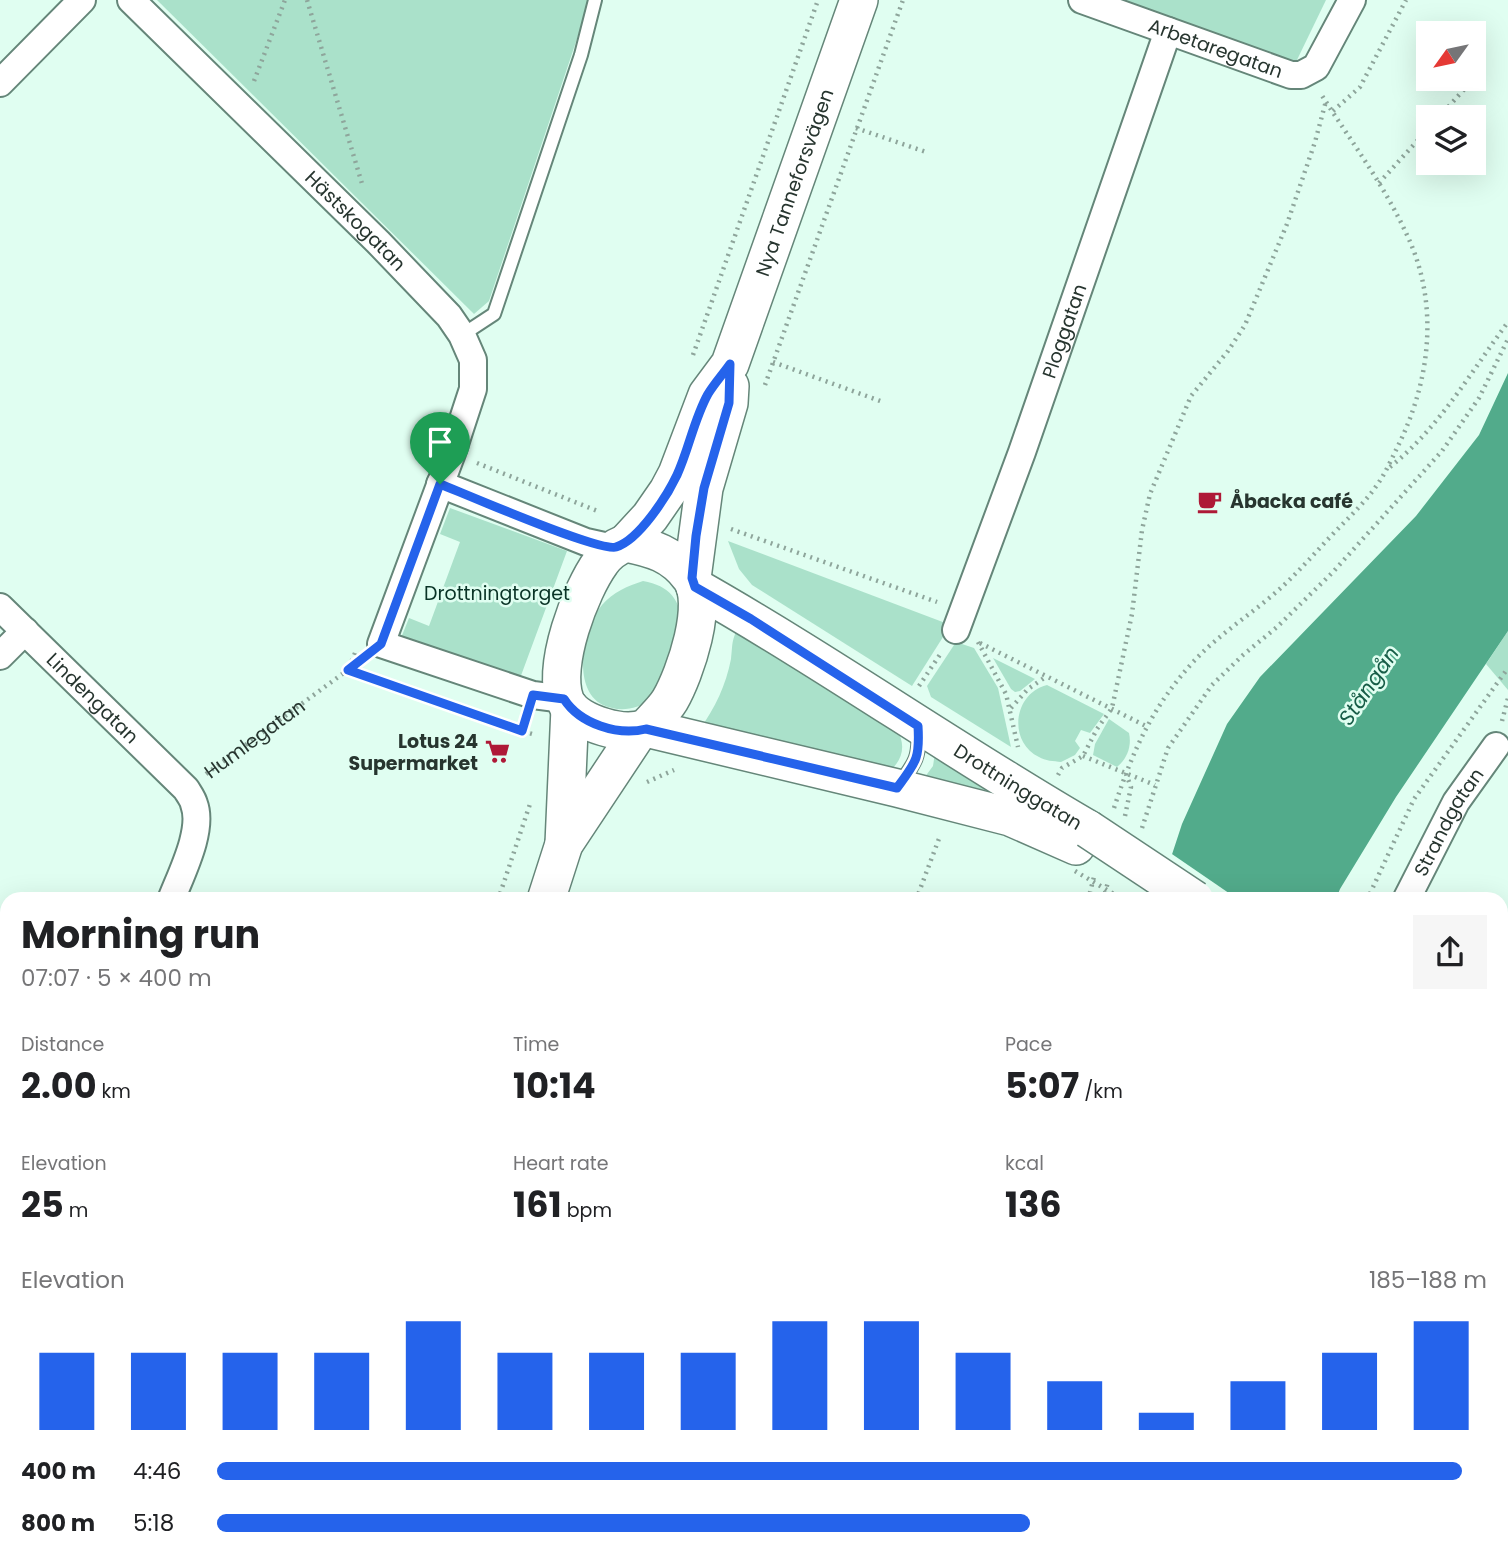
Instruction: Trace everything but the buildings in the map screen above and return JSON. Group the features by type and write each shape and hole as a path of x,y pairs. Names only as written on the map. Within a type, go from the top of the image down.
{"main road":[{"name":"Nya Tanneforsvägen","path":"556,701 567,639 578,604 601,561 608,536 650,517 677,474 707,395 730,364 859,0"},
{"name":"Nya Tanneforsvägen","path":"642,729 668,703 681,679 695,635 694,582 704,488 729,403 730,364"},
{"name":"Drottninggatan","path":"608,536 652,548 671,557 694,582 751,619 915,711 1086,847 1151,892"},
{"name":"Drottninggatan","path":"556,701 591,723 611,729 642,729 1010,817 1086,847 1179,892"},
{"path":"556,701 564,844"},
{"path":"549,892 564,844 642,729"}],"street":[{"path":"0,83 82,0"},
{"name":"Hästskogatan","path":"131,0 378,242 449,316 462,335 473,360 473,389 440,484"},
{"name":"Arbetaregatan","path":"1082,0 1291,75 1301,75 1316,66 1352,0"},
{"name":"Ploggatan","path":"966,628 1168,31"},
{"path":"556,701 381,644 440,484 608,536"},
{"name":"Lindengatan","path":"0,607 186,789"},
{"path":"0,656 25,631"},
{"name":"Strandgatan","path":"1410,892 1456,802 1496,746"},
{"name":"Humlegatan","path":"175,892 192,846 196,823 195,805 186,789"}],"lane":[{"path":"462,335 494,314 581,55 595,0"},
{"path":"897,788 920,749 915,711"}],"path":[{"path":"243,111 285,0"},
{"path":"307,0 365,195"},
{"path":"690,363 818,0"},
{"path":"764,387 903,0"},
{"path":"1333,111 1360,87 1406,0"},
{"path":"1088,892 1086,847 1146,726 1195,661 1284,585 1366,500 1386,470 1412,417 1419,394 1428,318 1426,295 1411,244 1379,183 1308,72"},
{"path":"1450,105 1463,91"},
{"path":"1062,768 1083,756 1112,708 1132,614 1142,530 1150,494 1191,396 1228,351 1245,325 1287,224 1315,142 1326,100"},
{"path":"856,128 926,152"},
{"path":"1379,183 1416,142"},
{"path":"1386,470 1408,452 1440,418 1508,322"},
{"path":"1140,836 1168,748 1212,685 1333,572 1442,451 1479,398 1508,339"},
{"path":"773,362 883,402"},
{"path":"452,453 600,512 608,536"},
{"path":"600,512 608,536"},
{"path":"722,526 966,628 1047,676 1146,726"},
{"path":"966,628 1006,694 1020,755"},
{"path":"915,711 966,628"},
{"name":"Humlegatan","path":"186,789 381,644"},
{"path":"1371,892 1414,799 1508,668"},
{"path":"348,670 538,736"},
{"path":"1011,709 1028,689 1047,676"},
{"path":"522,731 556,701"},
{"path":"1083,756 1155,785"},
{"path":"640,785 670,770 681,769"},
{"path":"501,892 531,800"},
{"path":"928,833 952,838"},
{"path":"920,892 940,836"},
{"path":"1086,847 1117,892"},
{"path":"1124,892 1125,887"}],"green space":[{"path":"157,0 590,0 489,301 474,314"},
{"path":"1122,0 1326,0 1296,62"},
{"name":"Drottningtorget","path":"450,508 567,551 519,681 401,638 409,618 429,626 460,542 440,534"},
{"path":"728,541 948,624 943,637 912,686 752,585 739,569"},
{"path":"643,581 660,586 672,595 678,606 681,620 676,649 649,700 633,708 609,707 593,697 587,686 583,657 586,642 595,615 606,600 626,587"},
{"path":"738,627 897,730 902,746 900,757 890,771 700,729 723,687"},
{"path":"1508,631 1508,690 1486,664"},
{"path":"956,642 974,648 998,688 1011,747 931,697 927,686"},
{"path":"993,658 1035,679 1015,692"},
{"path":"1047,685 1104,714 1090,733 1081,730 1075,741 1080,748 1075,755 1061,762 1044,759 1029,750 1019,729 1019,718 1027,697"},
{"path":"1109,719 1129,733 1128,752 1117,767 1093,755 1095,744"},
{"path":"935,753 1007,799 919,785 933,766"}],"water":[{"name":"Stångån","path":"1508,373 1508,631 1396,797 1339,892 1160,892 1182,824 1227,724 1260,677 1416,516 1479,435"}],"pier":[{"path":"1169,852 1227,892 1156,892"}],"place":[{"name":"Åbacka café","path":"1210,501"},
{"name":"Lotus 24 Supermarket","path":"498,752"}],"route":[{"path":"730,364 729,403 704,488 696,536 692,578 695,587 751,619 918,726 920,749 913,765 897,788 687,737 646,729 611,729 591,723 570,708 564,699 533,695 522,731 348,670 381,644 440,484 586,542 613,548 626,542 640,529 668,491 707,395 730,364"}]}
